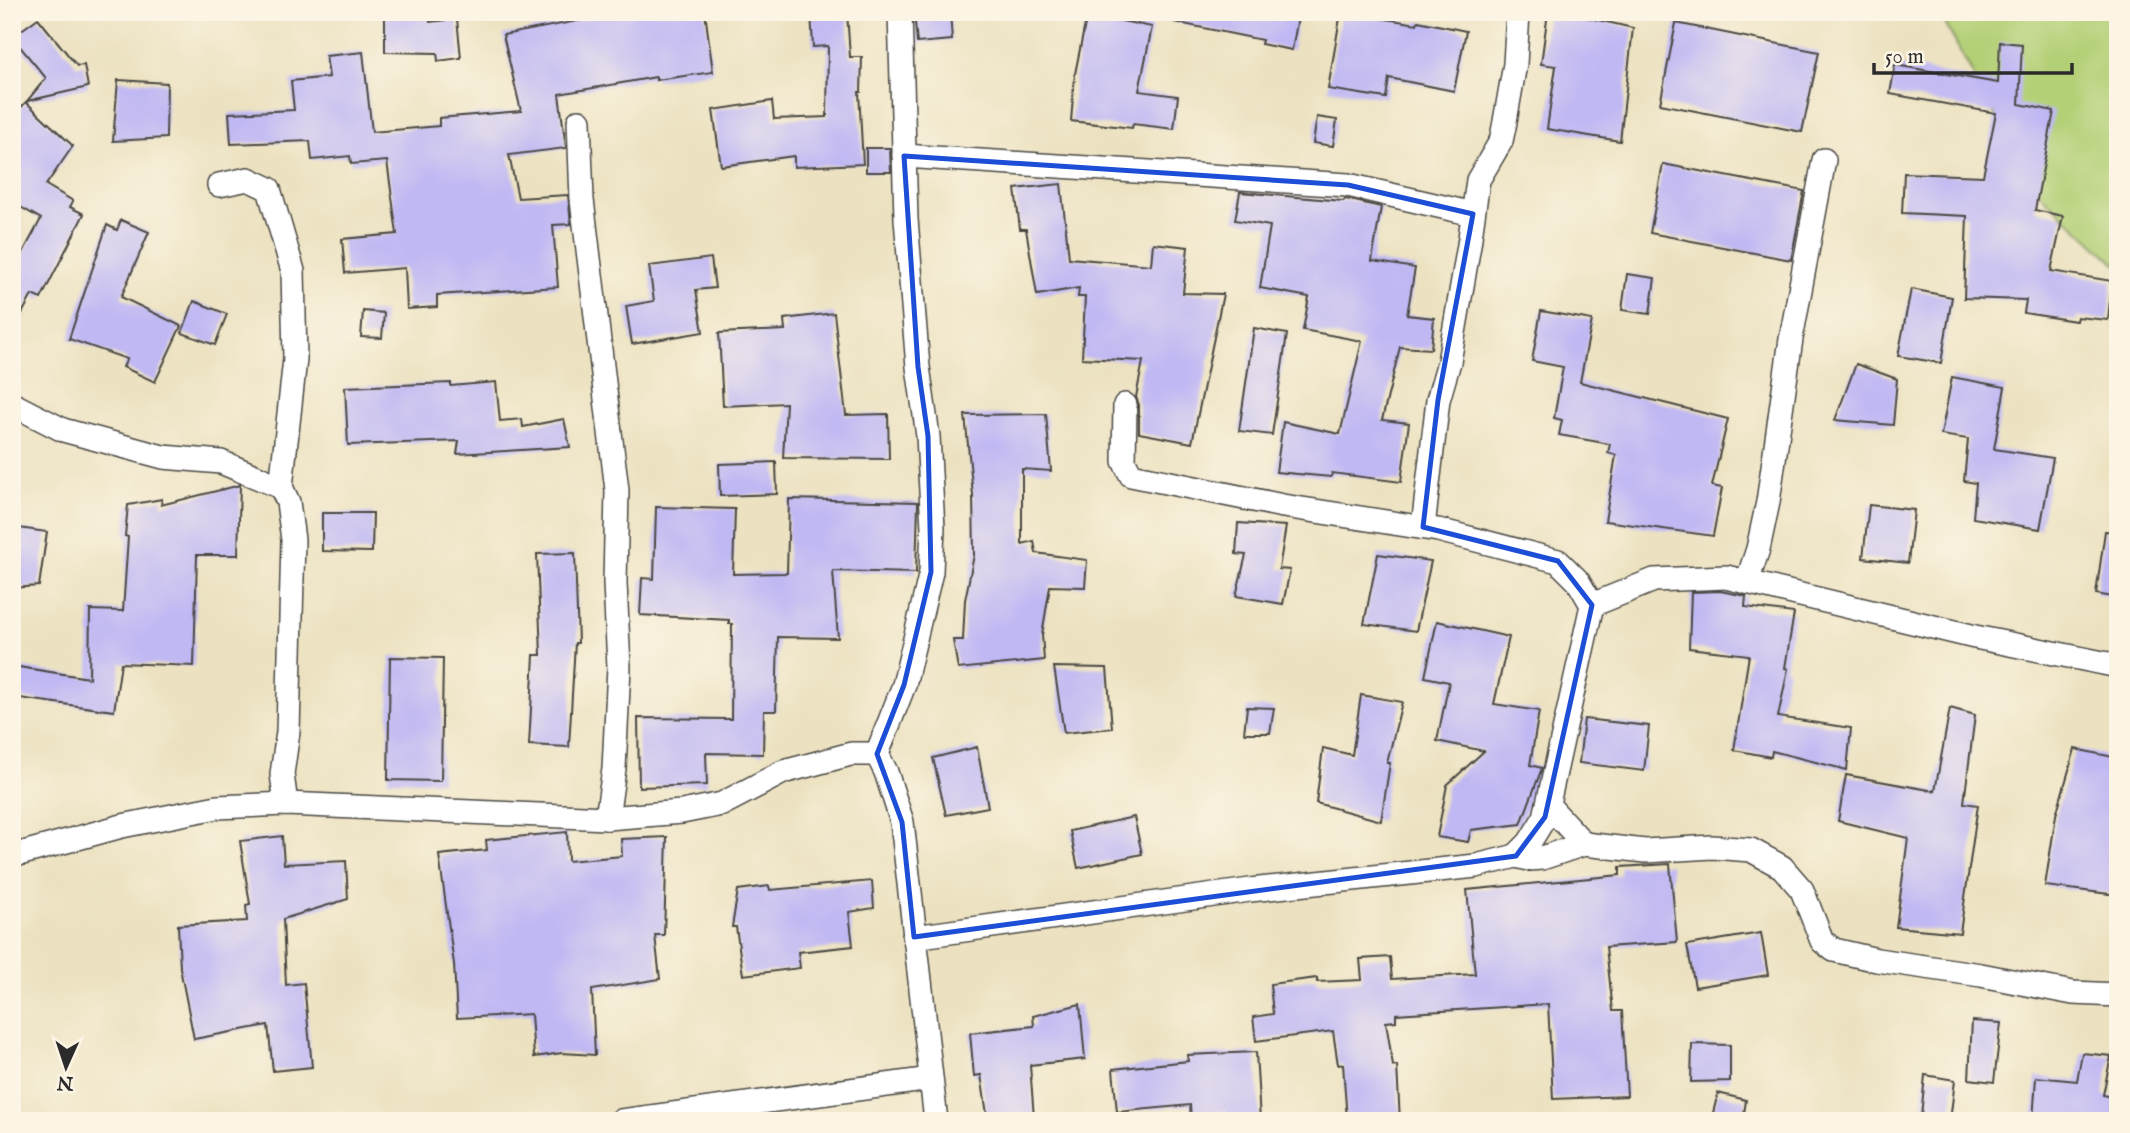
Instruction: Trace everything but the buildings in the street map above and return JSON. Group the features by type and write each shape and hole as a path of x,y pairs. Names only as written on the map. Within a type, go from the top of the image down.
{"street":[{"path":"900,12 906,219 918,367 928,436 933,528 932,572 904,685 877,754 886,772 902,822 936,1121"},
{"path":"1423,527 1438,400 1449,362 1478,180 1501,141 1515,64 1518,12"},
{"path":"579,121 582,200 617,490 615,583 619,667 614,769 607,818"},
{"path":"904,156 1348,185 1473,214"},
{"path":"1747,582 1758,549 1768,502 1791,338 1824,160"},
{"path":"219,185 248,179 269,190 293,271 295,359 281,486 288,502 293,540 288,732 282,774 286,804"},
{"path":"12,404 63,430 104,443 163,457 221,462 281,486"},
{"path":"1125,405 1124,461 1131,475 1283,506 1423,527 1558,561 1578,581 1592,605 1548,805 1545,817 1535,834 1516,856"},
{"path":"1592,605 1654,580 1726,577 1975,637 2118,666"},
{"path":"12,856 122,826 217,807 286,804 607,818 682,813 722,804 783,772 851,754 877,754"},
{"path":"1548,805 1584,844"},
{"path":"914,937 1250,890 1476,866 1516,856 1542,858 1584,844 1646,851 1712,847 1751,850 1782,867 1802,890 1822,941 1834,950 1877,960 1981,975 2073,993 2118,995"},
{"path":"621,1121 931,1079"}],"highlighted area":[{"path":"904,156 1348,185 1473,214 1438,400 1423,527 1558,561 1592,605 1545,817 1516,856 914,937 902,822 877,754 904,685 931,572 928,436 918,367"}],"green space":[{"path":"1939,12 2118,12 2118,266 2035,189"}]}
